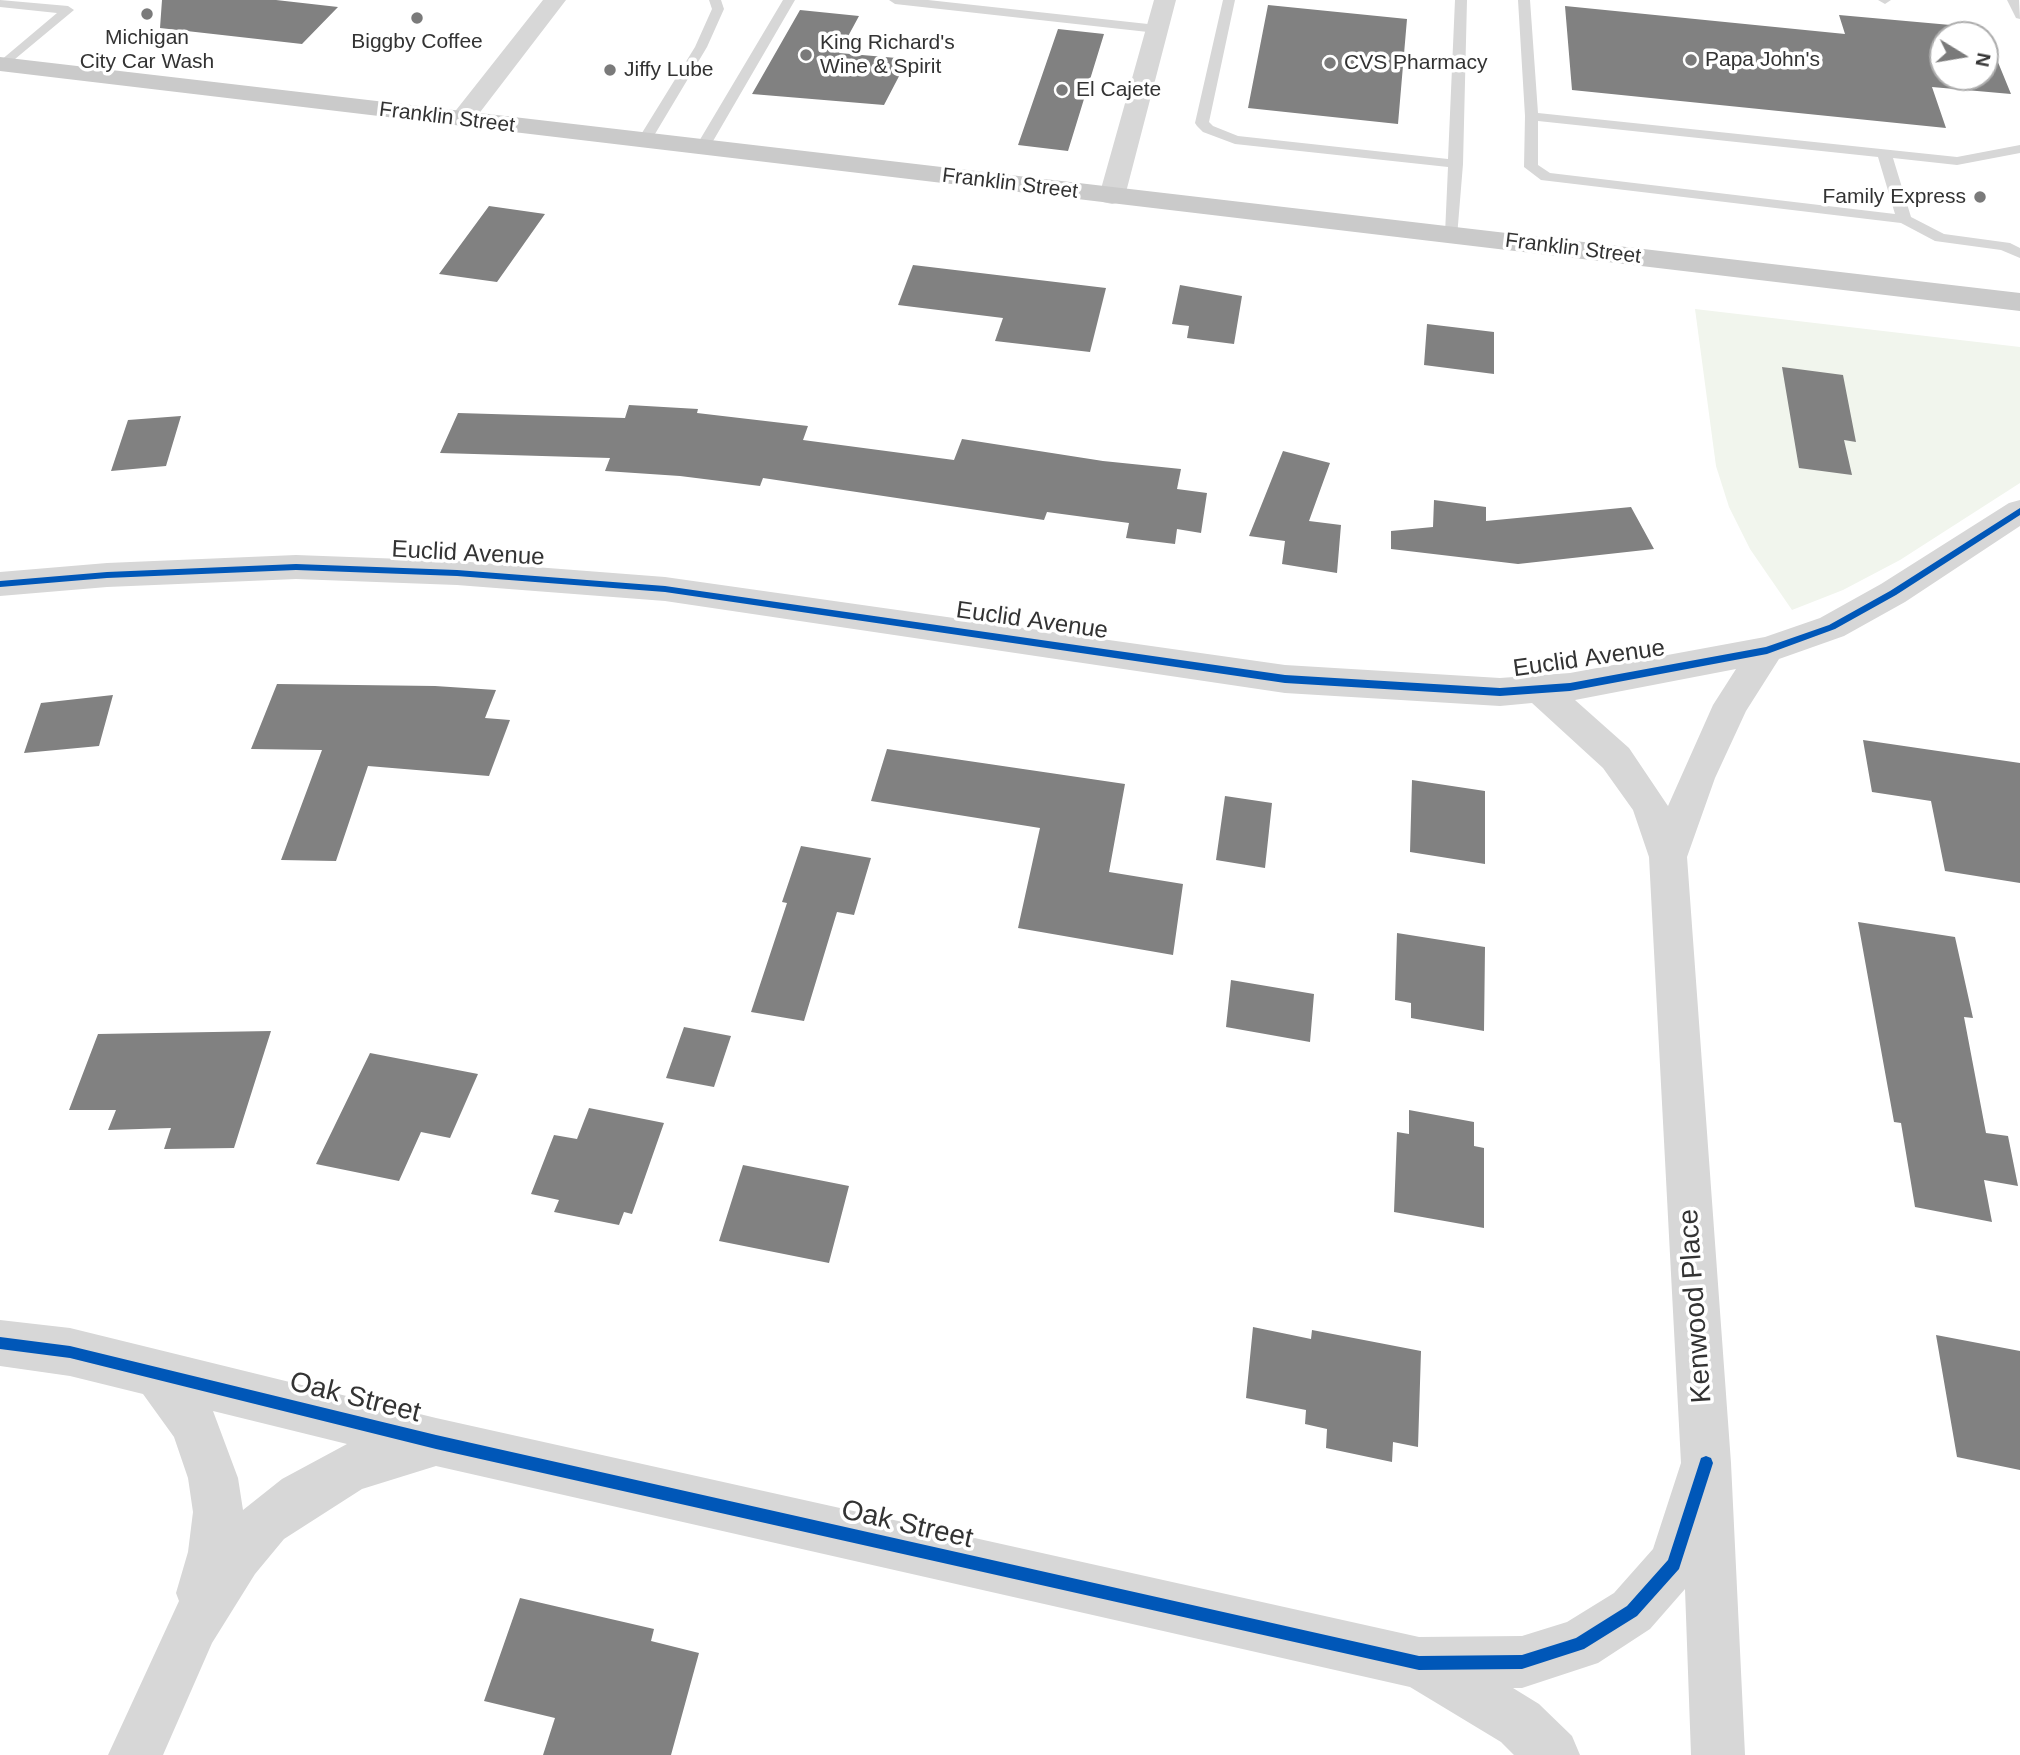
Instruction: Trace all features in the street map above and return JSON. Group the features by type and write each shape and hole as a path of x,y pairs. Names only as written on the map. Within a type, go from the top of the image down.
{"main road":[{"name":"Franklin Street","path":"1,66 2020,302"}],"street":[{"path":"462,120 555,0"},
{"path":"1112,196 1165,0"},
{"name":"Euclid Avenue","path":"0,584 107,575 296,567 457,573 665,589 1285,679 1500,692 1644,674 1767,650 1832,627 1893,593 2020,511"},
{"name":"Kenwood Place","path":"1668,857 1698,778 1731,705 1767,650"},
{"name":"Kenwood Place","path":"1539,689 1616,758 1649,804 1668,857 1706,1463 1718,1755"},
{"name":"Oak Street","path":"0,1343 70,1352 436,1442 1419,1663 1522,1662 1579,1644 1632,1611 1674,1564 1706,1463"},
{"path":"156,1372 194,1423 213,1478 218,1512 213,1552 194,1625"},
{"path":"135,1755 194,1625 237,1556 266,1521 352,1467 436,1442"},
{"name":"Oak Street","path":"1419,1663 1520,1723 1553,1755"}],"lane":[{"path":"644,141 701,47 718,9 715,0"},
{"path":"702,148 789,0"},
{"path":"895,0 1157,29"},
{"path":"1229,0 1202,123 1208,130 1235,140 1457,164"},
{"path":"1445,0 1461,1 1457,164 1452,234"},
{"path":"1524,0 1532,116 1531,167 1546,177 1904,219 1940,238 2005,246 2020,254"},
{"path":"2013,0 2020,15"},
{"path":"0,4 68,10 1,66"},
{"path":"1532,116 1957,161 2020,149"},
{"path":"1884,153 1904,219"}],"shaded area":[{"path":"1695,309 2020,347 2020,483 1900,560 1843,590 1792,610 1750,549 1729,507 1716,466"}],"building":[{"path":"162,0 276,0 338,7 302,44 160,28"},
{"name":"CVS Pharmacy","path":"1268,5 1407,19 1398,124 1248,108"},
{"path":"1565,6 1845,34 1839,15 1929,23 1929,91 1933,91 1946,128 1572,90"},
{"name":"King Richard's Wine & Spirit","path":"800,10 859,16 839,53 908,59 884,105 752,94"},
{"name":"El Cajete","path":"1058,29 1104,34 1068,151 1018,145"},
{"path":"1999,65 2011,94 1977,91 1999,91"},
{"path":"489,206 545,214 497,282 439,274"},
{"path":"913,265 1106,288 1090,352 995,341 1003,318 898,305"},
{"path":"1180,285 1242,296 1234,344 1187,338 1189,326 1172,324"},
{"path":"1427,324 1494,332 1494,374 1424,365"},
{"path":"1782,367 1843,375 1856,442 1844,440 1852,475 1799,468"},
{"path":"629,405 698,409 697,413 808,426 803,440 954,460 962,439 1103,461 1181,469 1177,489 1207,493 1201,533 1177,529 1175,544 1126,538 1129,523 1047,512 1044,520 763,478 760,486 680,476 605,471 610,458 440,453 458,413 625,418"},
{"path":"181,416 166,466 111,471 128,420"},
{"path":"1283,451 1330,463 1309,521 1341,525 1337,573 1282,564 1285,541 1249,536"},
{"path":"1434,500 1486,507 1486,521 1631,507 1654,549 1518,564 1391,549 1391,531 1433,527"},
{"path":"277,684 435,686 496,690 485,718 510,720 489,776 368,766 336,861 281,860 322,750 251,749"},
{"path":"113,695 99,746 24,753 41,703"},
{"path":"1863,740 2020,763 2020,883 1945,871 1931,801 1872,792"},
{"path":"887,749 1125,784 1109,872 1183,884 1173,955 1018,928 1040,828 871,801"},
{"path":"1412,780 1485,791 1485,864 1410,852"},
{"path":"1225,796 1272,803 1265,868 1216,860"},
{"path":"801,846 871,858 854,915 837,912 804,1021 751,1012 787,903 782,902"},
{"path":"1858,922 1955,937 1973,1018 1964,1017 1986,1133 2008,1136 2018,1186 1984,1180 1992,1222 1915,1207 1901,1123 1894,1122"},
{"path":"1397,933 1485,947 1484,1031 1411,1018 1411,1003 1395,1000"},
{"path":"1231,980 1314,994 1310,1042 1226,1027"},
{"path":"684,1027 731,1036 714,1087 666,1078"},
{"path":"271,1031 234,1148 164,1149 171,1128 108,1130 116,1110 69,1110 98,1034"},
{"path":"370,1053 478,1074 450,1138 421,1132 399,1181 316,1164"},
{"path":"589,1108 664,1123 632,1214 624,1212 619,1225 554,1212 559,1200 531,1194 554,1135 577,1139"},
{"path":"1409,1110 1474,1122 1474,1146 1484,1148 1484,1228 1394,1212 1397,1132 1409,1134"},
{"path":"743,1165 849,1186 829,1263 719,1241"},
{"path":"1253,1327 1311,1339 1312,1330 1421,1351 1418,1447 1393,1442 1392,1462 1326,1448 1327,1429 1305,1424 1306,1410 1246,1398"},
{"path":"1936,1335 2020,1351 2020,1470 1957,1457"},
{"path":"520,1598 654,1629 651,1641 699,1653 671,1755 543,1755 555,1718 484,1701"}],"cycle path":[{"path":"0,584 107,575 296,567 457,573 665,589 1285,679 1500,692 1570,687 1767,650 1832,627 1893,593 2020,511"},
{"path":"0,1343 70,1352 436,1442 1419,1663 1522,1662 1579,1644 1632,1611 1674,1564 1706,1463"}],"place":[{"name":"Michigan City Car Wash","path":"147,14"},
{"name":"Biggby Coffee","path":"417,18"},
{"name":"King Richard's Wine & Spirit","path":"806,55"},
{"name":"Papa John's","path":"1691,60"},
{"name":"CVS Pharmacy","path":"1330,63"},
{"name":"Jiffy Lube","path":"610,70"},
{"name":"El Cajete","path":"1062,90"},
{"name":"Family Express","path":"1980,197"}]}
